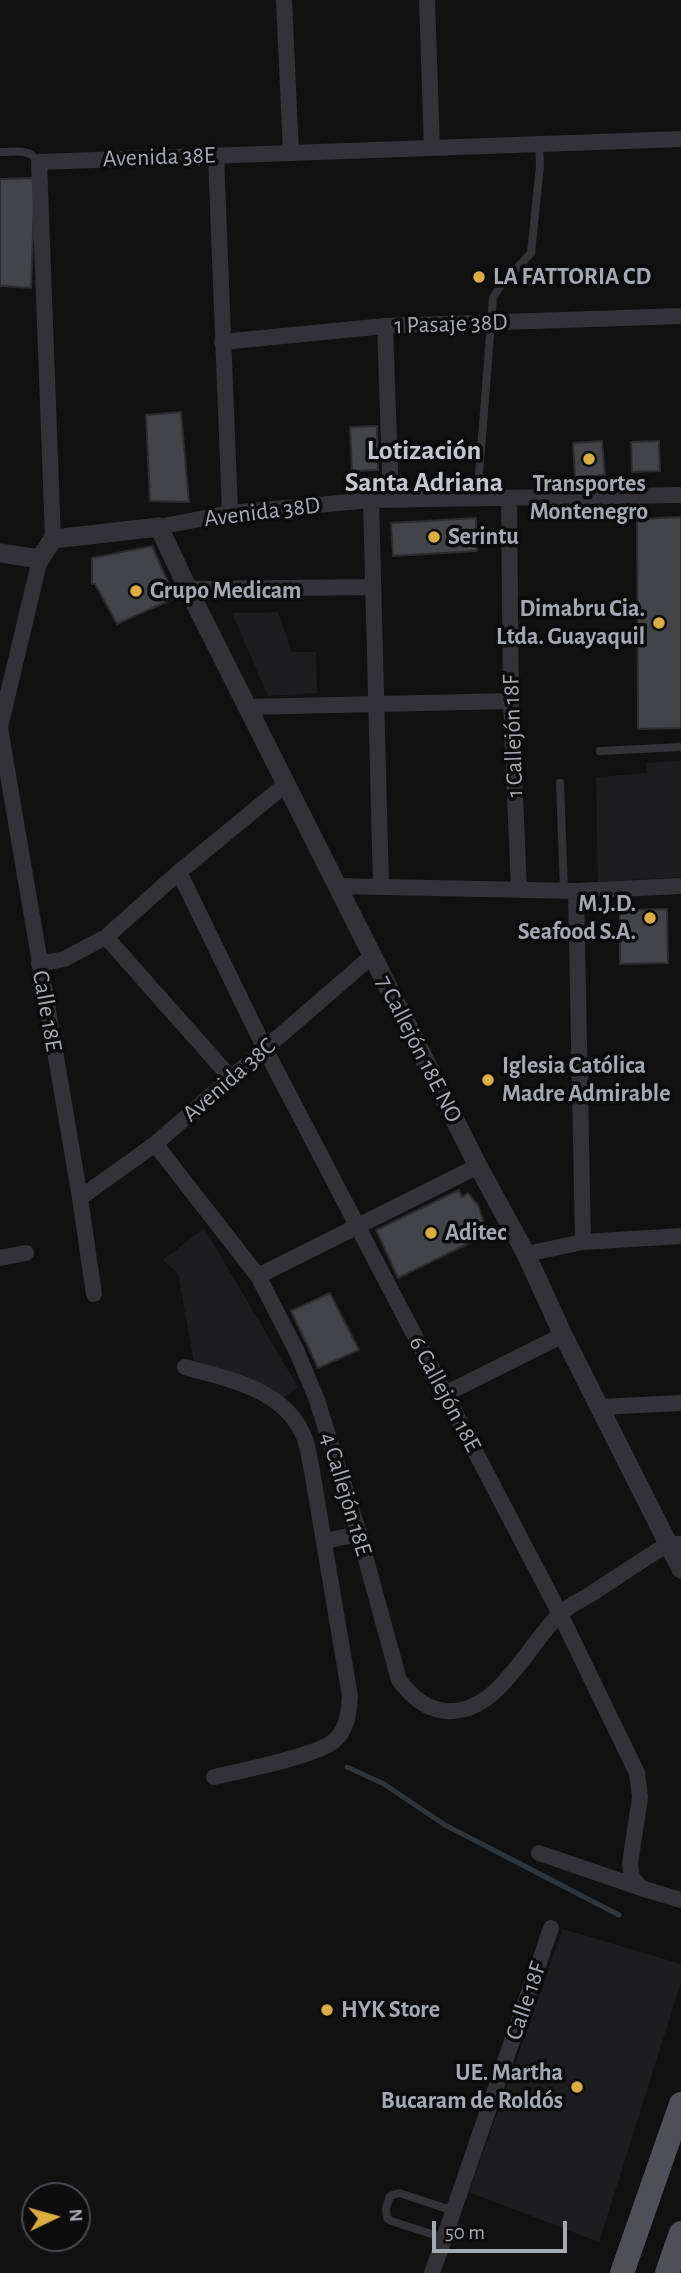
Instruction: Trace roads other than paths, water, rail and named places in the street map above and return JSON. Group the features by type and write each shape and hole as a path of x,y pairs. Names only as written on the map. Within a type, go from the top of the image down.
{"main road":[{"path":"622,2273 681,2104"},
{"path":"667,2273 681,2233"}],"street":[{"path":"284,0 291,153"},
{"path":"427,0 432,148"},
{"name":"Avenida 38E","path":"39,162 681,139"},
{"path":"216,156 230,513"},
{"path":"0,553 40,559 53,539 39,162"},
{"name":"1 Pasaje 38D","path":"222,342 385,326 681,316"},
{"path":"385,326 391,500"},
{"name":"Avenida 38D","path":"53,539 159,527 230,513 370,500 681,495"},
{"name":"1 Callejón 18F","path":"509,499 511,701 519,889"},
{"path":"370,500 381,886"},
{"name":"7 Callejón 18E NO","path":"159,527 478,1166 526,1254 599,1407 674,1544 681,1569"},
{"name":"Calle 18E","path":"40,559 0,728 94,1294"},
{"path":"188,589 372,587"},
{"path":"247,706 511,701"},
{"path":"39,964 64,959 106,937 179,872 286,784"},
{"name":"6 Callejón 18E","path":"179,872 265,1049 560,1614 637,1773 640,1797 630,1864 632,1877 640,1888"},
{"path":"337,886 570,890 681,886"},
{"path":"570,890 583,1242"},
{"path":"106,937 230,1077"},
{"name":"Avenida 38C","path":"80,1198 155,1144 372,956"},
{"name":"4 Callejón 18E","path":"155,1144 258,1276 298,1352 317,1400 359,1534 399,1680 409,1693 430,1707 455,1711 468,1709 486,1700 560,1614"},
{"path":"258,1276 478,1166"},
{"path":"526,1254 583,1242 681,1236"},
{"path":"0,1258 26,1253"},
{"path":"444,1394 563,1335"},
{"path":"185,1367 239,1382 267,1394 290,1414 304,1438 350,1696 349,1715 343,1731 333,1743 214,1777"},
{"path":"290,1414 317,1400"},
{"path":"599,1407 681,1403"},
{"path":"324,1541 359,1534"},
{"path":"560,1614 674,1544"},
{"path":"540,1853 681,1900"},
{"name":"Calle 18F","path":"432,2273 551,1928"}],"lane":[{"path":"479,475 493,298 501,285 531,253 540,144"},
{"path":"0,152 28,151 33,153 39,162"},
{"path":"600,751 681,747"},
{"path":"560,783 570,890"},
{"path":"444,2238 387,2218 386,2208 390,2196 399,2193 454,2211"}],"waterway":[{"path":"347,1767 384,1784 445,1825 619,1915"}],"place":[{"name":"LA FATTORIA CD","path":"479,277"},
{"name":"Transportes Montenegro","path":"589,459"},
{"name":"Serintu","path":"434,537"},
{"name":"Grupo Medicam","path":"136,591"},
{"name":"Dimabru Cia. Ltda. Guayaquil","path":"659,623"},
{"name":"M.J.D. Seafood S.A.","path":"650,918"},
{"name":"Iglesia Católica Madre Admirable","path":"488,1080"},
{"name":"Aditec","path":"431,1233"},
{"name":"HYK Store","path":"327,2010"},
{"name":"UE. Martha Bucaram de Roldós","path":"577,2087"}],"district":[{"name":"Lotización Santa Adriana","path":"424,467"}]}
